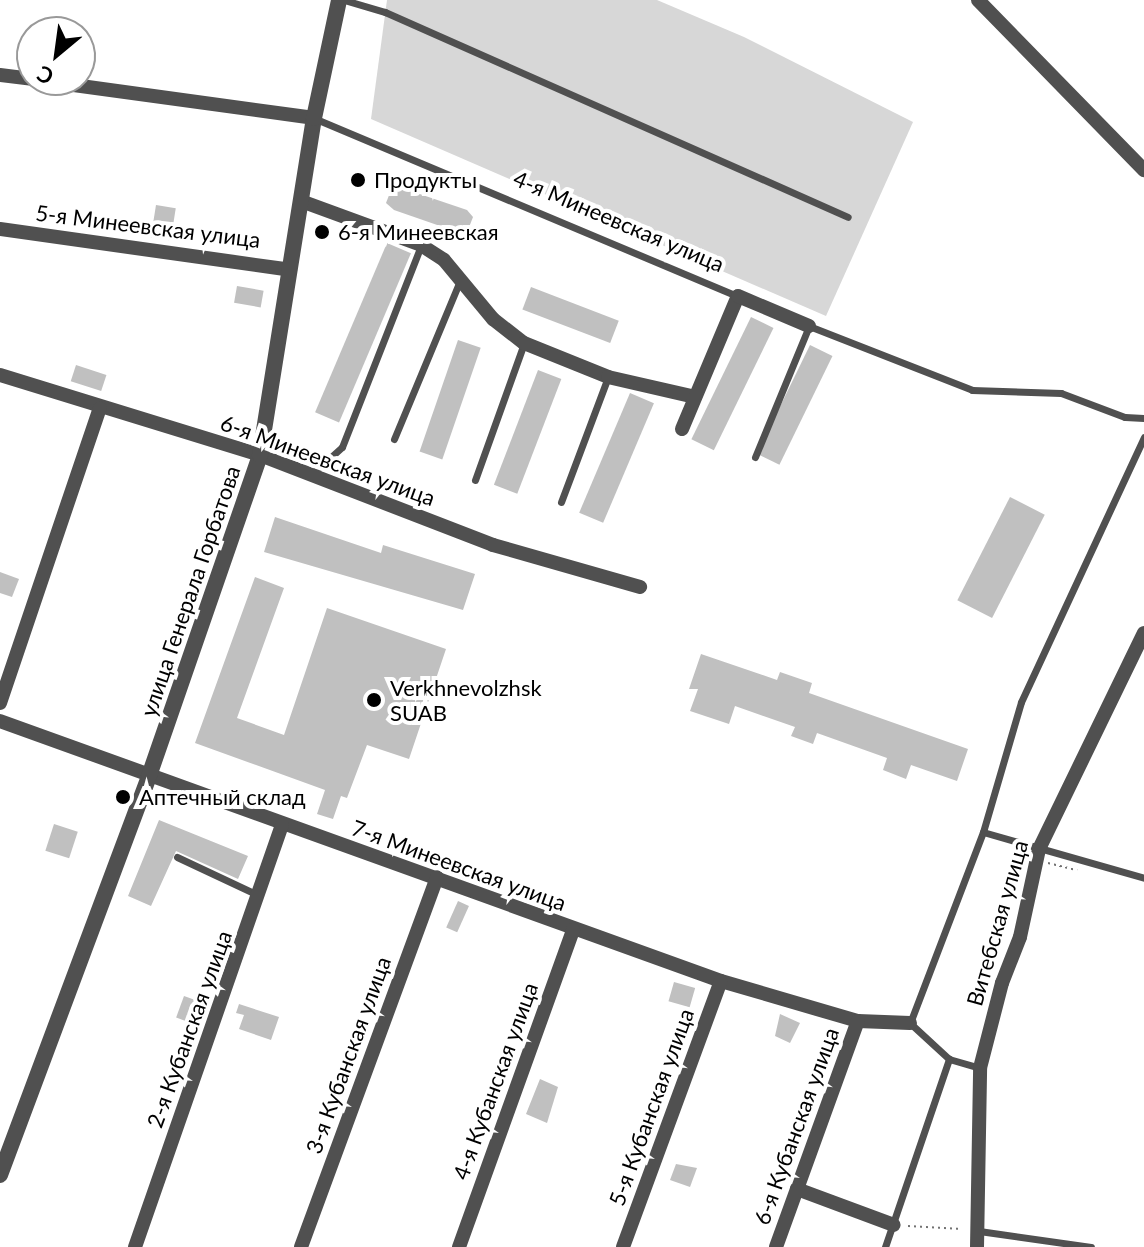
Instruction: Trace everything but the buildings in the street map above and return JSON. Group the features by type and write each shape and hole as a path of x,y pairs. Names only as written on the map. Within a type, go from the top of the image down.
{"street":[{"name":"улица Генерала Горбатова","path":"0,1175 149,776 260,455 314,118 342,0"},
{"path":"978,0 1144,170"},
{"name":"4-я Минеевская улица","path":"96,88 314,118"},
{"path":"301,201 421,245 444,260 459,283 524,343 608,377 695,397"},
{"name":"5-я Минеевская улица","path":"0,229 290,270"},
{"name":"4-я Минеевская улица","path":"738,296 809,326"},
{"path":"682,429 738,296"},
{"name":"6-я Минеевская улица","path":"0,375 260,455 493,545 640,587"},
{"path":"0,703 100,408"},
{"name":"Витебская улица","path":"977,1247 980,1068 1020,937 1039,849 1144,633"},
{"name":"7-я Минеевская улица","path":"0,721 721,981 858,1021 910,1023"},
{"name":"2-я Кубанская улица","path":"135,1247 260,896 282,825"},
{"name":"3-я Кубанская улица","path":"301,1247 437,877"},
{"name":"4-я Кубанская улица","path":"459,1247 573,930"},
{"name":"5-я Кубанская улица","path":"623,1247 721,981"},
{"name":"6-я Кубанская улица","path":"776,1247 858,1021"},
{"path":"797,1189 894,1225"}],"lane":[{"path":"342,0 385,12 848,217"},
{"name":"4-я Минеевская улица","path":"314,118 738,296"},
{"path":"311,475 342,447 421,245"},
{"path":"394,439 459,283"},
{"path":"755,457 809,326 972,390 1061,393 1125,417 1144,418"},
{"path":"475,480 524,343"},
{"path":"561,502 608,377"},
{"path":"980,1068 949,1059 910,1023 983,832 1021,702 1144,437"},
{"path":"983,832 1144,878"},
{"path":"177,857 260,896"},
{"path":"885,1247 949,1059"},
{"path":"979,1231 1091,1247"}],"path":[{"path":"894,1225 979,1231"}],"shaded area":[{"path":"387,0 657,0 744,37 913,122 826,316 371,119"}],"place":[{"name":"Продукты","path":"358,180"},
{"name":"6-я Минеевская","path":"322,232"},
{"name":"Verkhnevolzhsk SUAB","path":"374,700"},
{"name":"Аптечный склад","path":"123,797"}]}
